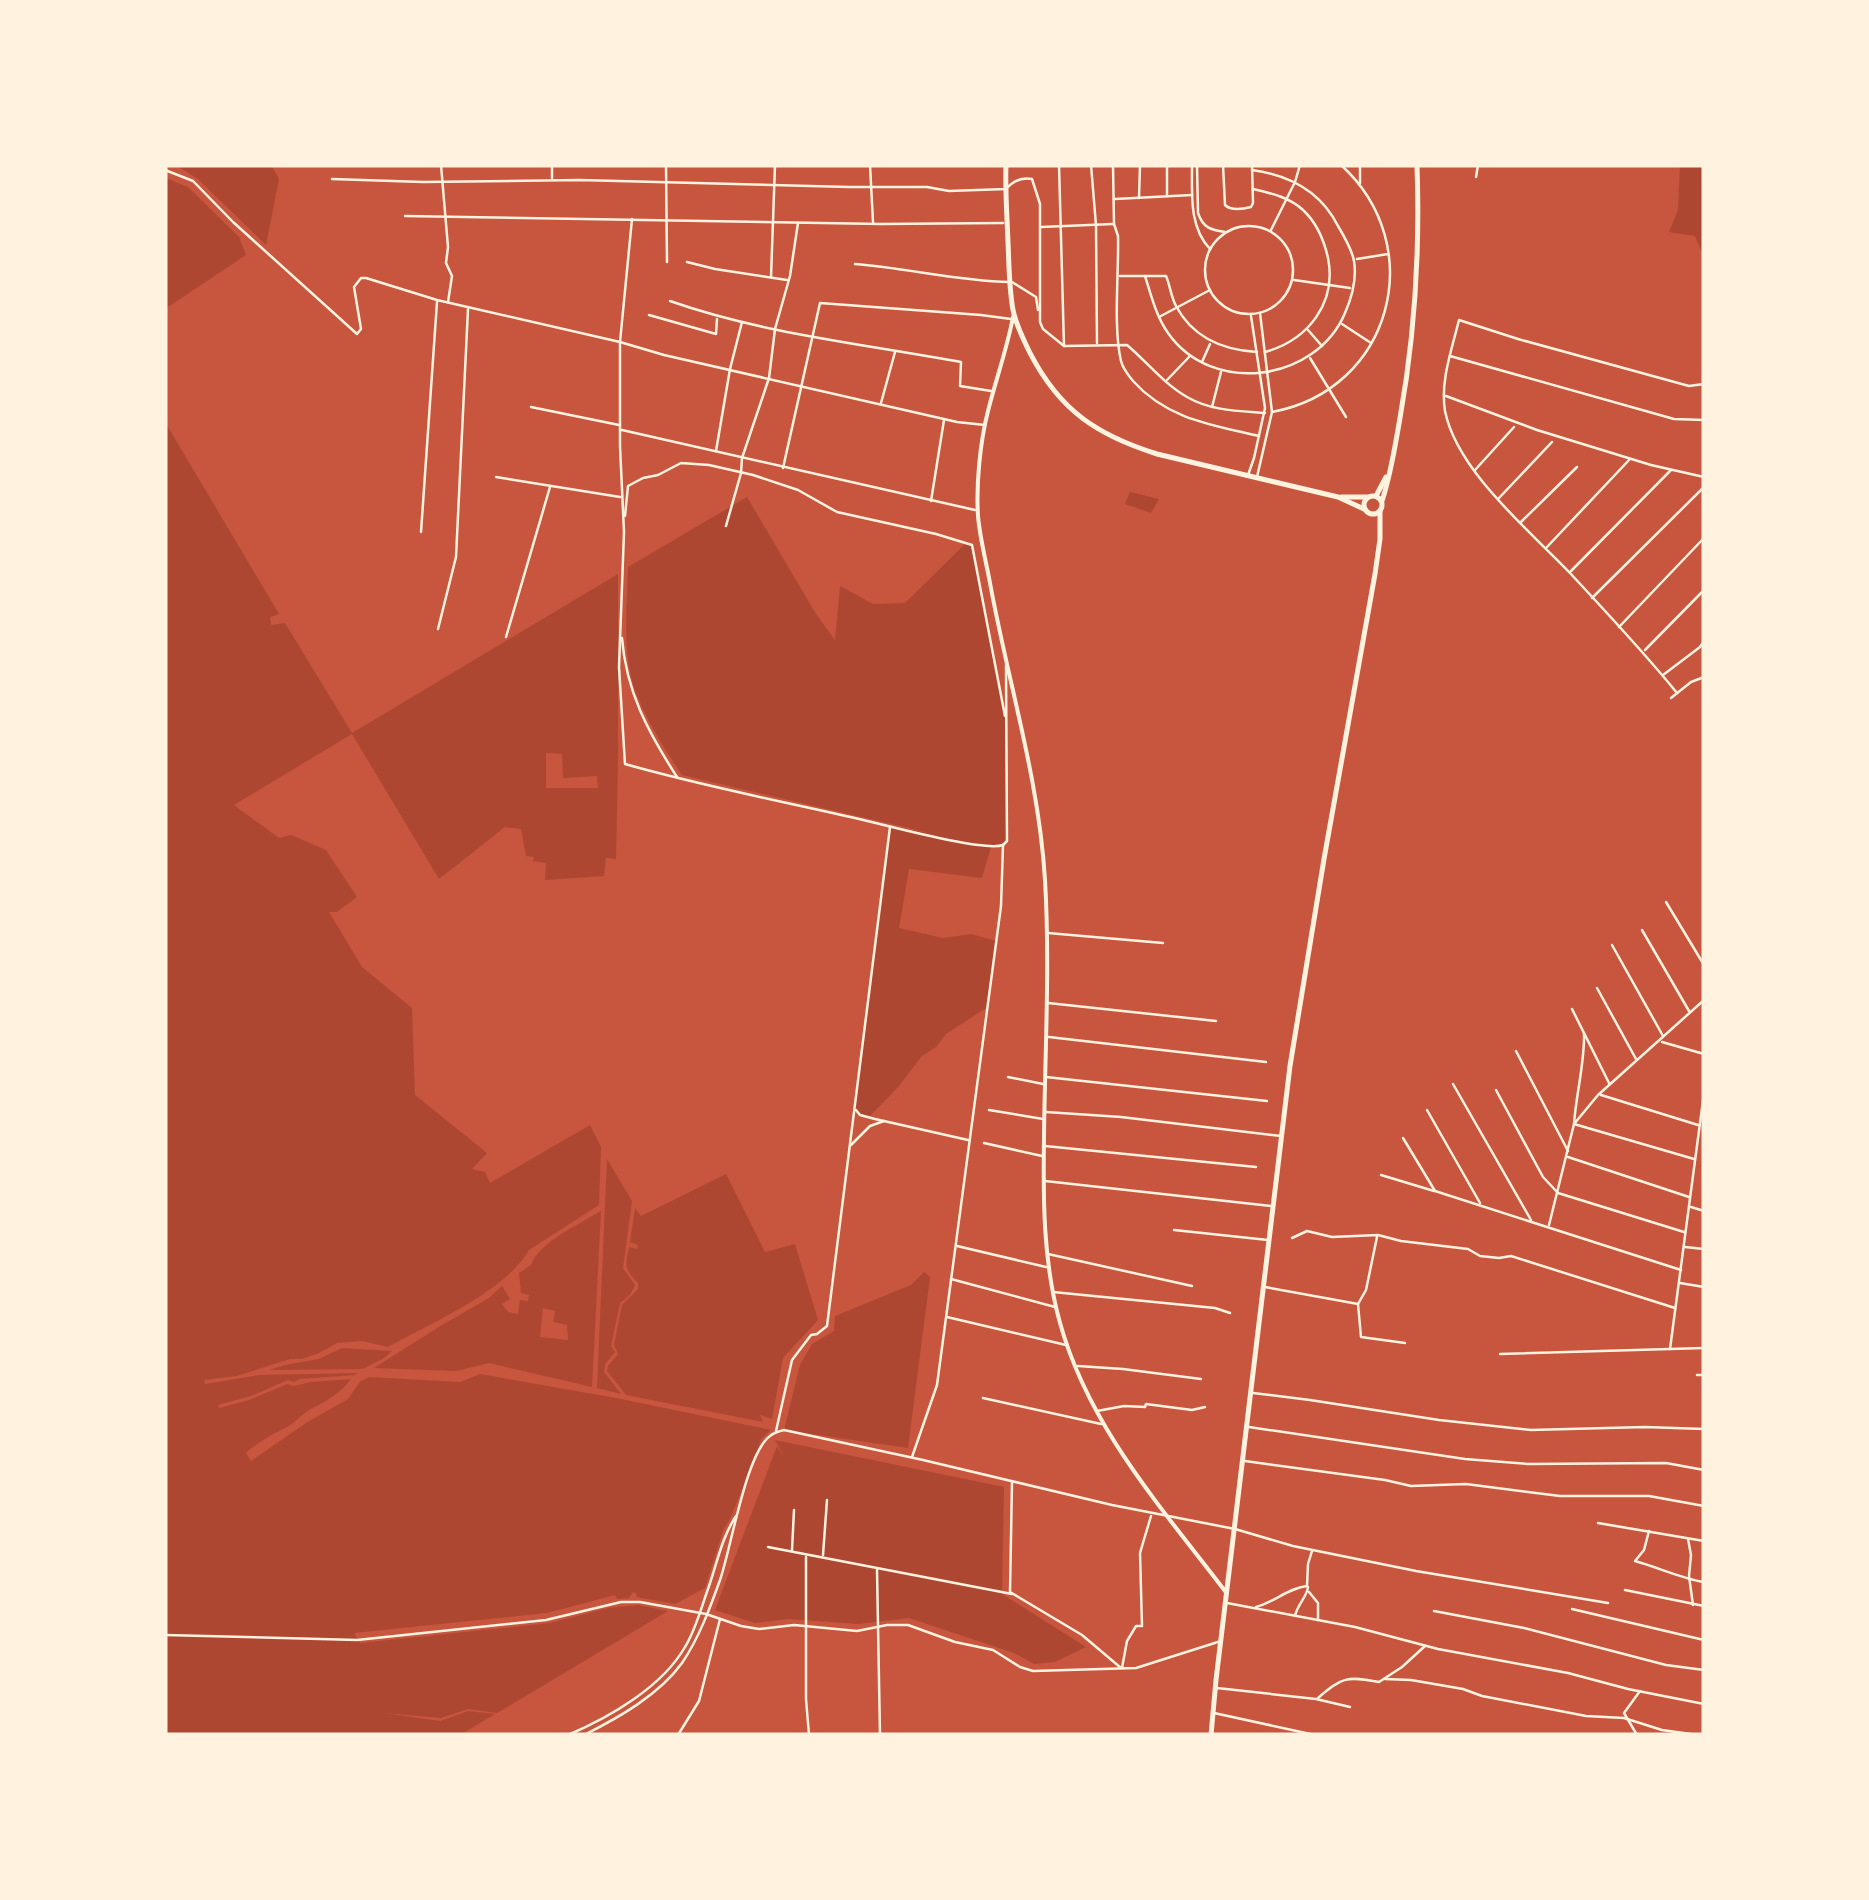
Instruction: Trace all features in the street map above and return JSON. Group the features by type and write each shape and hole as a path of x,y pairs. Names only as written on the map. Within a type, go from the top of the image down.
{"main road":[{"path":"1006,165 1013,316 1048,385 1064,404 1128,445 1158,454 1338,497 1379,498"},
{"path":"1212,1735 1290,1066 1375,574 1379,498 1391,465 1407,376 1418,275 1418,165"},
{"path":"1338,497 1377,512"},
{"path":"1364,509 1367,497"}],"street":[{"path":"441,165 446,263 452,276 448,303"},
{"path":"552,165 552,180"},
{"path":"666,165 667,262"},
{"path":"771,277 775,165"},
{"path":"870,165 873,223"},
{"path":"1059,165 1064,346"},
{"path":"1092,165 1097,346"},
{"path":"1113,165 1114,224 1118,236 1118,345 1125,371 1154,401 1171,412 1260,436"},
{"path":"1140,165 1140,198"},
{"path":"1166,198 1167,165"},
{"path":"1195,165 1192,195 1198,233 1210,249"},
{"path":"1195,165 1200,221 1208,228 1226,232"},
{"path":"1145,276 1168,334 1190,356 1222,370 1260,373 1293,365 1322,346 1340,323 1353,289 1354,260 1332,214 1295,182 1252,167 1251,207 1226,207 1223,165"},
{"path":"1270,231 1300,165"},
{"path":"1272,412 1308,403 1350,373 1371,343 1388,301 1390,254 1379,218 1360,185 1341,165"},
{"path":"1360,165 1360,185"},
{"path":"1476,177 1478,165"},
{"path":"165,170 193,180 353,333 362,330 354,287 361,278 664,355 985,425"},
{"path":"332,179 775,184 927,187 950,191 1006,189 1011,183 1032,178 1038,194 1040,322"},
{"path":"1252,188 1286,199 1314,222 1326,247 1331,286 1307,330 1264,352"},
{"path":"1114,198 1192,195"},
{"path":"405,216 1007,224"},
{"path":"624,524 620,342 632,219"},
{"path":"726,526 742,458 769,378 775,329 789,280 798,221"},
{"path":"1038,227 1114,224"},
{"path":"1256,226 1270,231 1282,240 1294,266 1281,301 1250,315 1226,308 1209,290 1205,278 1210,249 1226,232 1240,227 1256,226"},
{"path":"1354,260 1390,254"},
{"path":"687,262 789,280"},
{"path":"855,264 975,282 1010,280 1036,298 1043,329 1064,346 1130,348 1186,396 1212,407 1265,413"},
{"path":"1119,276 1167,276 1177,307 1190,326 1211,342 1235,351 1257,352"},
{"path":"1292,280 1353,289"},
{"path":"1159,317 1209,290"},
{"path":"421,532 437,300"},
{"path":"670,301 717,318 961,362 960,386 994,392"},
{"path":"784,468 820,303 1013,316 1008,348 985,425 978,511 983,553 1040,824 1046,932 1044,1181 1046,1254 1052,1292 1067,1345 1102,1424 1227,1599 1252,1608 1568,1672 1704,1704"},
{"path":"438,629 456,557 468,308"},
{"path":"1256,479 1272,412 1260,313"},
{"path":"648,315 716,334 717,318"},
{"path":"1247,476 1265,413 1250,315"},
{"path":"1677,693 1644,651 1474,471 1453,434 1446,412 1446,371 1459,320 1689,386 1704,384"},
{"path":"716,452 742,322"},
{"path":"1340,323 1371,343"},
{"path":"1307,330 1322,346"},
{"path":"1202,362 1211,342"},
{"path":"881,403 895,351"},
{"path":"1166,381 1190,356"},
{"path":"1310,356 1346,417"},
{"path":"1450,356 1674,419 1704,420"},
{"path":"1212,407 1222,370"},
{"path":"1444,396 1537,430 1704,477"},
{"path":"531,407 978,511"},
{"path":"931,501 944,419"},
{"path":"1474,471 1514,427"},
{"path":"1498,499 1552,442"},
{"path":"1545,549 1631,458"},
{"path":"1004,844 995,848 890,826 625,764 620,686 628,486 681,462 709,464 798,490 838,512 972,545 1006,722"},
{"path":"1521,523 1576,467"},
{"path":"1569,572 1672,469"},
{"path":"496,478 622,497"},
{"path":"506,637 550,487"},
{"path":"1592,598 1704,488"},
{"path":"1619,627 1704,538"},
{"path":"1644,651 1703,591"},
{"path":"621,624 627,678 656,745 678,778"},
{"path":"1662,675 1704,641"},
{"path":"912,1458 937,1385 1001,906 1006,840 1006,658"},
{"path":"1671,698 1704,677"},
{"path":"776,1433 792,1360 811,1335 827,1326 890,826"},
{"path":"1666,902 1704,965"},
{"path":"1642,930 1690,1013"},
{"path":"1046,932 1164,944"},
{"path":"1612,946 1661,1039 1704,1054"},
{"path":"1597,988 1637,1061"},
{"path":"1574,1124 1598,1094 1704,1000"},
{"path":"1046,1002 1216,1021"},
{"path":"1572,1009 1610,1084"},
{"path":"1549,1227 1574,1124 1584,1034"},
{"path":"1044,1037 1266,1062"},
{"path":"1516,1051 1568,1155 1690,1198"},
{"path":"1044,1076 1267,1100"},
{"path":"1008,1077 1044,1084"},
{"path":"1453,1084 1532,1221"},
{"path":"1496,1090 1544,1177 1558,1193 1686,1232"},
{"path":"1670,1349 1704,1093"},
{"path":"1598,1094 1700,1126"},
{"path":"855,1109 860,1115 970,1140"},
{"path":"989,1110 1044,1120"},
{"path":"1427,1110 1481,1205"},
{"path":"1044,1112 1281,1136"},
{"path":"850,1146 870,1126 885,1121"},
{"path":"1574,1124 1696,1160"},
{"path":"1403,1138 1435,1191"},
{"path":"984,1143 1044,1156"},
{"path":"1044,1146 1256,1167"},
{"path":"1697,1149 1704,1151"},
{"path":"1694,1169 1704,1172"},
{"path":"1381,1175 1680,1270"},
{"path":"1044,1181 1273,1206"},
{"path":"1689,1207 1704,1210"},
{"path":"1174,1230 1270,1240"},
{"path":"1292,1238 1307,1231 1332,1236 1378,1235 1468,1249 1480,1256 1511,1256 1675,1308"},
{"path":"1378,1235 1366,1290 1358,1304 1362,1336 1405,1343"},
{"path":"956,1246 1048,1268"},
{"path":"1684,1247 1704,1249"},
{"path":"1046,1254 1192,1286"},
{"path":"952,1279 1056,1308"},
{"path":"1679,1283 1704,1287"},
{"path":"1264,1286 1358,1304"},
{"path":"1052,1292 1215,1308 1230,1313"},
{"path":"946,1317 1067,1345"},
{"path":"1500,1354 1704,1348"},
{"path":"1075,1366 1201,1380"},
{"path":"1697,1375 1704,1375"},
{"path":"1251,1393 1531,1430 1704,1430"},
{"path":"983,1398 1102,1424"},
{"path":"1095,1411 1146,1404 1192,1410 1205,1407"},
{"path":"1247,1426 1466,1459 1528,1464 1666,1463 1704,1470"},
{"path":"584,1735 655,1690 679,1667 694,1643 724,1566 736,1515 760,1448 768,1437 784,1430 1312,1550 1608,1603"},
{"path":"1243,1461 1410,1486 1466,1484 1560,1496 1649,1496 1704,1506"},
{"path":"1012,1482 1012,1594"},
{"path":"822,1557 826,1500"},
{"path":"792,1552 794,1510"},
{"path":"1122,1669 1126,1642 1136,1626 1142,1626 1140,1553 1152,1513"},
{"path":"568,1735 644,1692 685,1648 724,1534 736,1515"},
{"path":"1598,1523 1704,1541"},
{"path":"1649,1531 1644,1550 1635,1561 1704,1582"},
{"path":"1688,1537 1693,1605"},
{"path":"768,1547 1012,1594 1082,1636 1122,1669"},
{"path":"1295,1617 1308,1588 1312,1550"},
{"path":"807,1554 809,1735"},
{"path":"877,1568 880,1735"},
{"path":"1252,1608 1270,1604 1298,1587 1308,1588"},
{"path":"1308,1588 1318,1603 1318,1620"},
{"path":"1624,1590 1704,1606"},
{"path":"165,1635 357,1640 546,1620 621,1602 640,1602 706,1614 759,1630 794,1625 857,1631 908,1624 955,1642 993,1650 1032,1671 1149,1665 1222,1640"},
{"path":"1572,1610 1704,1640"},
{"path":"1434,1611 1524,1628 1666,1665 1704,1670"},
{"path":"678,1735 700,1701 720,1618"},
{"path":"1316,1699 1340,1680 1351,1677 1379,1682 1426,1646"},
{"path":"1385,1678 1586,1716 1627,1719 1662,1730 1698,1735"},
{"path":"1215,1687 1316,1699 1350,1708"},
{"path":"1637,1735 1624,1713 1640,1691"},
{"path":"1213,1713 1315,1735"}],"shaded area":[{"path":"175,165 271,165 279,179 266,245 198,179"},
{"path":"1680,165 1704,165 1704,257 1695,236 1669,232 1678,210"},
{"path":"165,178 188,187 239,237 246,255 165,309"},
{"path":"165,422 279,614 270,617 271,625 285,623 352,733 618,574 616,859 606,858 604,876 545,880 546,863 526,856 521,829 505,827 439,879 352,734 234,805 279,838 291,835 326,850 357,897 337,912 329,912 362,967 412,1008 415,1095 487,1153 472,1169 485,1172 490,1183 590,1125 601,1147 599,1205 529,1250 503,1280 465,1305 388,1347 362,1341 337,1343 302,1359 290,1359 237,1376 204,1380 205,1384 259,1375 358,1373 288,1380 218,1405 219,1408 249,1400 287,1384 351,1379 336,1394 246,1453 251,1461 348,1399 360,1382 369,1377 460,1382 480,1374 771,1430 762,1438 723,1531 705,1588 675,1604 636,1597 633,1592 629,1598 617,1599 615,1595 547,1613 354,1633 360,1643 550,1623 608,1608 638,1605 668,1611 497,1713 468,1709 441,1718 384,1713 440,1721 468,1711 495,1714 460,1735 165,1735","holes":["546,753 562,754 563,778 597,776 598,788 546,788"]},
{"path":"1130,492 1159,499 1151,513 1125,504"},
{"path":"747,497 835,640 840,586 873,604 905,603 966,543 972,545 1006,722 1007,841 991,847 982,878 909,869 899,928 943,938 971,934 996,941 986,1008 946,1034 922,1056 869,1117 855,1109 857,1079 890,826 930,833 682,775 646,715 631,677 626,636 628,567"},
{"path":"607,1159 632,1201 623,1268 635,1285 620,1303 611,1346 615,1352 604,1372 621,1394 597,1388"},
{"path":"726,1174 765,1252 795,1244 818,1320 783,1358 772,1419 760,1415 763,1422 626,1395 607,1371 618,1354 614,1345 622,1305 638,1289 626,1263 629,1247 637,1249 638,1245 630,1242 635,1208 641,1216"},
{"path":"601,1211 592,1387 489,1363 456,1371 374,1368 489,1298 502,1286 510,1299 502,1304 508,1312 518,1314 520,1300 528,1301 529,1295 521,1293 519,1273 551,1241","holes":["543,1308 555,1311 553,1322 567,1325 568,1340 540,1337"]},
{"path":"924,1272 930,1277 908,1448 784,1430 800,1365 812,1344 834,1331 835,1316 911,1285"},
{"path":"342,1348 392,1351 363,1369 269,1370 319,1359"},
{"path":"775,1440 1004,1487 1002,1594 1086,1647 1055,1662 1034,1664 1014,1653 909,1618 859,1624 788,1619 755,1623 715,1610 777,1446 785,1458"}]}
